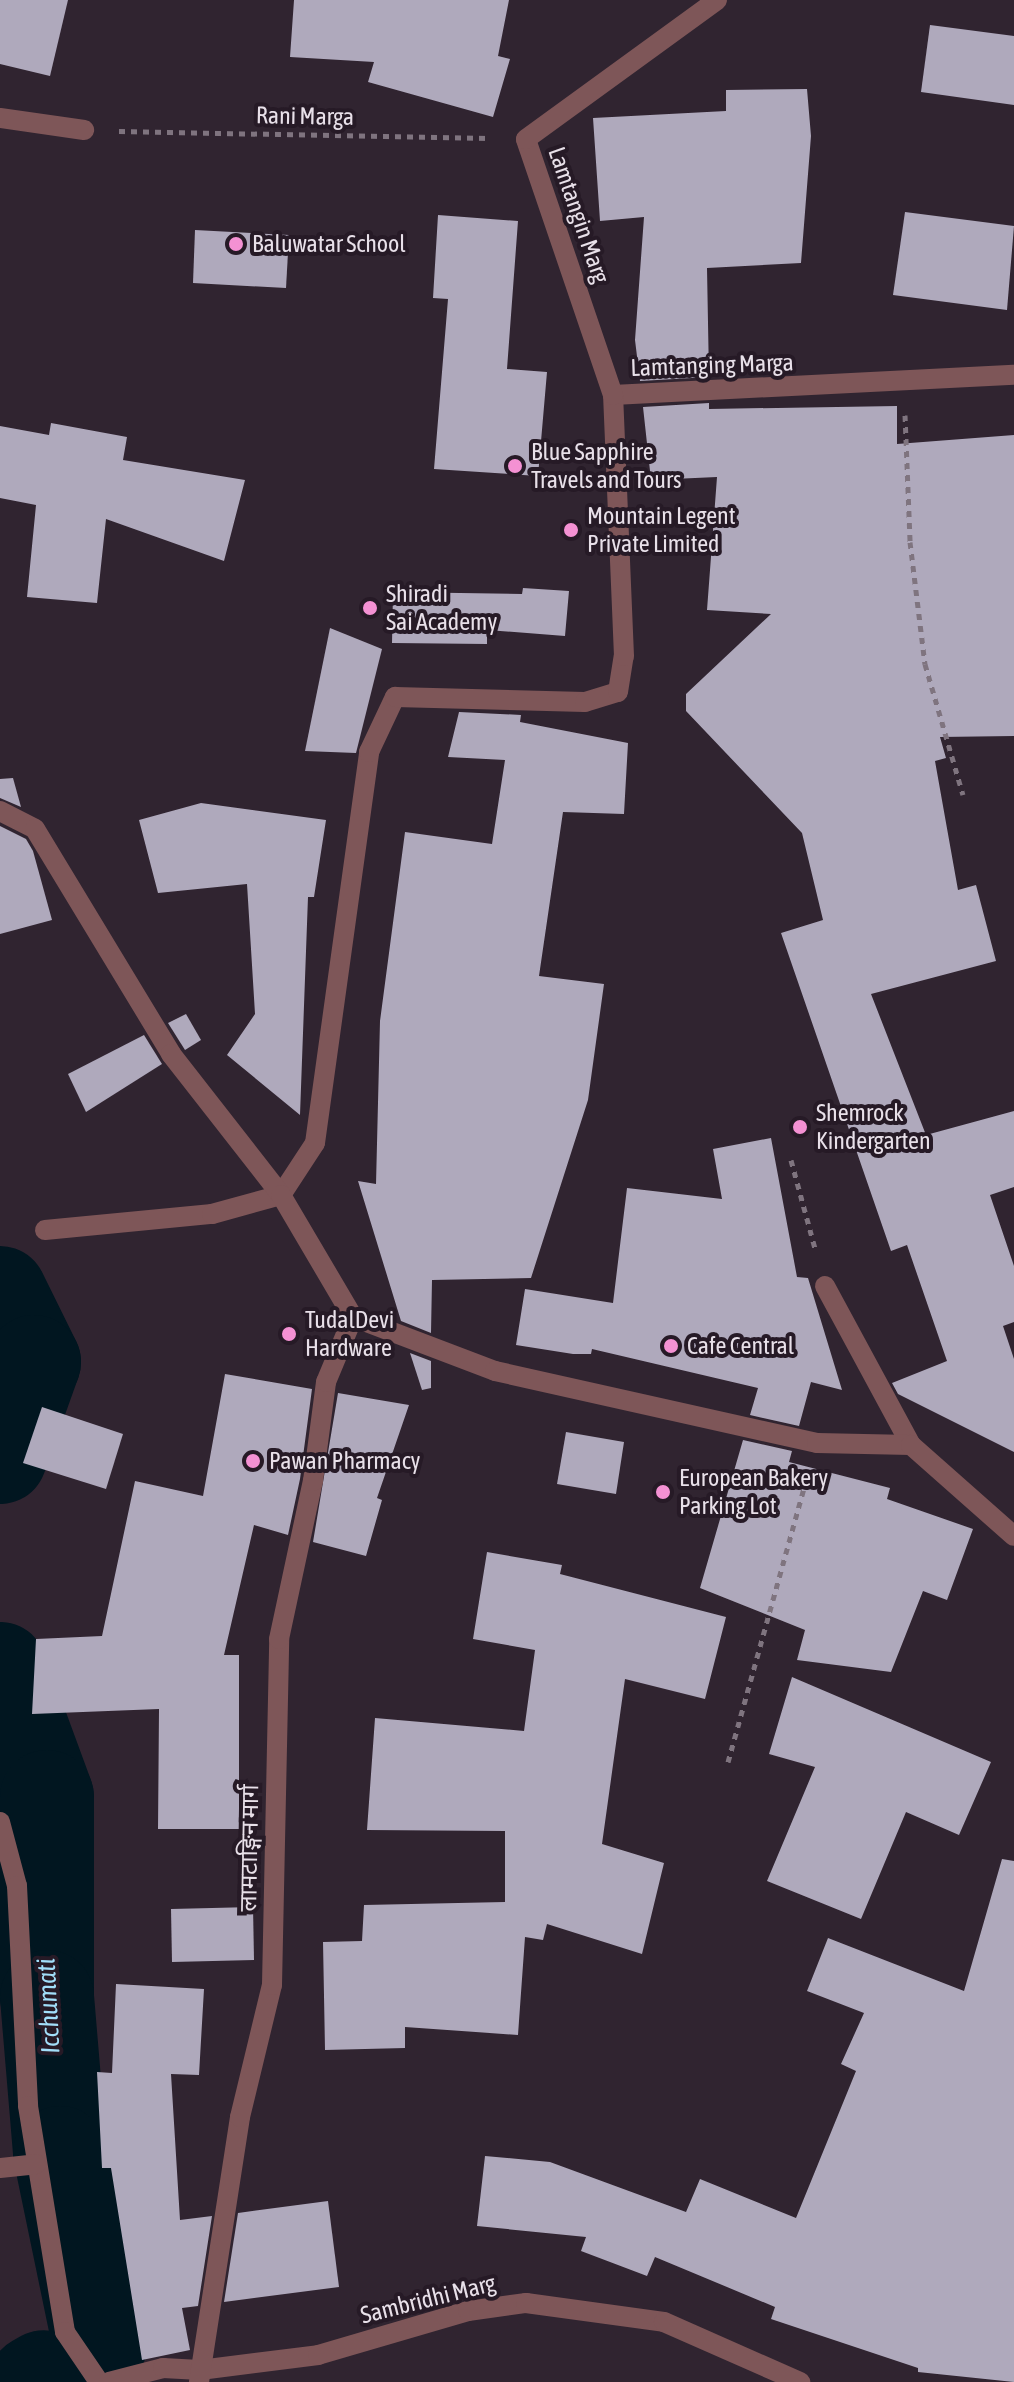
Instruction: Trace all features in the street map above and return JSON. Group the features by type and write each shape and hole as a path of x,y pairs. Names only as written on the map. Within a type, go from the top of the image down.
{"street":[{"name":"Lamtangin Marg","path":"613,395 526,139 717,0"},
{"path":"0,118 84,130"},
{"name":"Lamtanging Marga","path":"281,1195 315,1143 369,752 395,697 585,702 618,692 624,656 613,395 904,383 1014,375"},
{"path":"0,811 35,829 171,1054 281,1195 353,1317 495,1371 817,1443 911,1445"},
{"path":"45,1230 212,1214 281,1195"},
{"path":"825,1286 911,1445 1014,1536"},
{"name":"लामटाङ्गिन मार्ग","path":"200,2376 240,2117 272,1985 279,1639 313,1481 326,1382 353,1317"},
{"path":"0,1822 17,1886 21,2020 36,2164 65,2332 99,2382"},
{"path":"0,2168 36,2164"},
{"name":"Sambridhi Marg","path":"109,2382 163,2368 200,2376 318,2355 468,2311 526,2303 664,2322 800,2382"}],"path":[{"name":"Rani Marga","path":"84,130 526,139"},
{"path":"904,383 910,542 925,664 963,795"},
{"path":"791,1160 825,1286"},
{"path":"728,1762 817,1443"}],"building":[{"path":"0,0 68,0 50,76 0,64"},
{"path":"294,0 509,0 498,56 510,59 493,117 368,82 374,62 290,57"},
{"path":"930,25 1014,36 1014,105 921,92"},
{"path":"807,89 811,136 801,263 707,268 709,377 640,381 635,340 644,217 600,221 593,118 726,111 726,90"},
{"path":"905,212 1014,226 1007,310 893,295"},
{"path":"438,215 518,221 507,369 547,372 538,476 434,469 448,299 433,298"},
{"name":"Baluwatar School","path":"195,230 289,235 286,288 193,283"},
{"path":"709,403 709,409 897,406 897,444 1014,435 1014,736 940,737 946,758 935,761 958,890 976,885 996,961 871,994 926,1135 1014,1111 1014,1187 990,1195 1014,1266 1014,1322 1003,1326 1014,1359 1014,1452 898,1394 892,1383 947,1361 907,1245 891,1251 781,933 823,920 802,833 686,711 686,694 771,614 707,610 717,477 651,480 643,407"},
{"path":"51,423 127,437 123,460 245,480 224,561 106,519 97,603 27,597 36,505 0,498 0,426 49,435"},
{"path":"523,588 569,591 565,636 487,630 487,644 392,643 393,592 522,594"},
{"path":"330,628 382,649 356,753 305,751"},
{"path":"459,712 521,715 520,722 628,743 624,814 563,812 539,976 604,984 588,1100 531,1278 432,1280 431,1333 401,1321 358,1181 376,1184 380,1021 405,832 492,844 505,760 448,757"},
{"path":"13,778 21,807 0,798 0,779"},
{"path":"201,803 326,820 314,897 308,897 300,1115 227,1055 255,1014 247,884 158,893 139,820"},
{"path":"0,826 26,839 33,851 52,920 0,934"},
{"path":"186,1014 201,1040 185,1050 168,1023"},
{"path":"144,1035 162,1064 86,1112 68,1074"},
{"path":"771,1138 797,1277 808,1278 842,1390 811,1382 799,1426 750,1415 758,1388 592,1349 591,1354 573,1354 516,1345 525,1289 613,1303 627,1188 722,1199 713,1149"},
{"path":"410,1353 431,1361 431,1388 422,1390"},
{"path":"225,1374 312,1389 300,1479 288,1535 254,1525 224,1655 239,1655 239,1829 158,1829 159,1709 32,1714 36,1639 102,1636 135,1481 203,1496"},
{"path":"338,1393 409,1405 377,1498 382,1500 366,1556 313,1542"},
{"path":"42,1407 123,1434 106,1489 23,1463"},
{"path":"566,1432 624,1442 616,1494 557,1484"},
{"path":"743,1440 792,1451 789,1462 890,1488 887,1499 973,1529 947,1600 923,1591 891,1672 797,1660 805,1630 700,1588"},
{"path":"487,1552 562,1565 560,1574 726,1617 705,1699 625,1679 602,1844 664,1863 642,1954 547,1924 543,1940 525,1937 518,2035 405,2027 405,2048 325,2050 323,1942 362,1941 364,1905 505,1902 505,1831 367,1830 375,1718 524,1731 535,1650 473,1639"},
{"path":"792,1677 991,1762 959,1835 906,1812 861,1919 767,1881 815,1767 769,1754"},
{"path":"1002,1859 1014,1861 1014,2382 918,2372 918,2368 771,2319 775,2307 655,2257 647,2276 581,2251 586,2237 477,2226 485,2156 550,2162 686,2212 700,2179 796,2218 856,2071 841,2064 864,2013 807,1991 828,1938 964,1991"},
{"path":"253,1907 254,1960 172,1962 171,1909"},
{"path":"116,1984 204,1989 199,2075 171,2074 180,2220 212,2216 198,2306 182,2308 190,2350 142,2360 111,2168 102,2168 97,2072 112,2073"},
{"path":"328,2201 339,2287 224,2302 238,2213"}],"waterway":[{"name":"Icchumati","path":"0,1293 34,1362 0,1457"},
{"name":"Icchumati","path":"0,1669 47,1797 47,1997 60,2153 100,2346"},
{"name":"Icchumati","path":"35,2382 44,2377"}],"place":[{"name":"Baluwatar School","path":"236,244"},
{"name":"Blue Sapphire Travels and Tours","path":"515,466"},
{"name":"Mountain Legent Private Limited","path":"571,530"},
{"name":"Shiradi Sai Academy","path":"370,608"},
{"name":"Shemrock Kindergarten","path":"800,1127"},
{"name":"TudalDevi Hardware","path":"289,1334"},
{"name":"Cafe Central","path":"671,1346"},
{"name":"Pawan Pharmacy","path":"253,1461"},
{"name":"European Bakery Parking Lot","path":"663,1492"}]}
